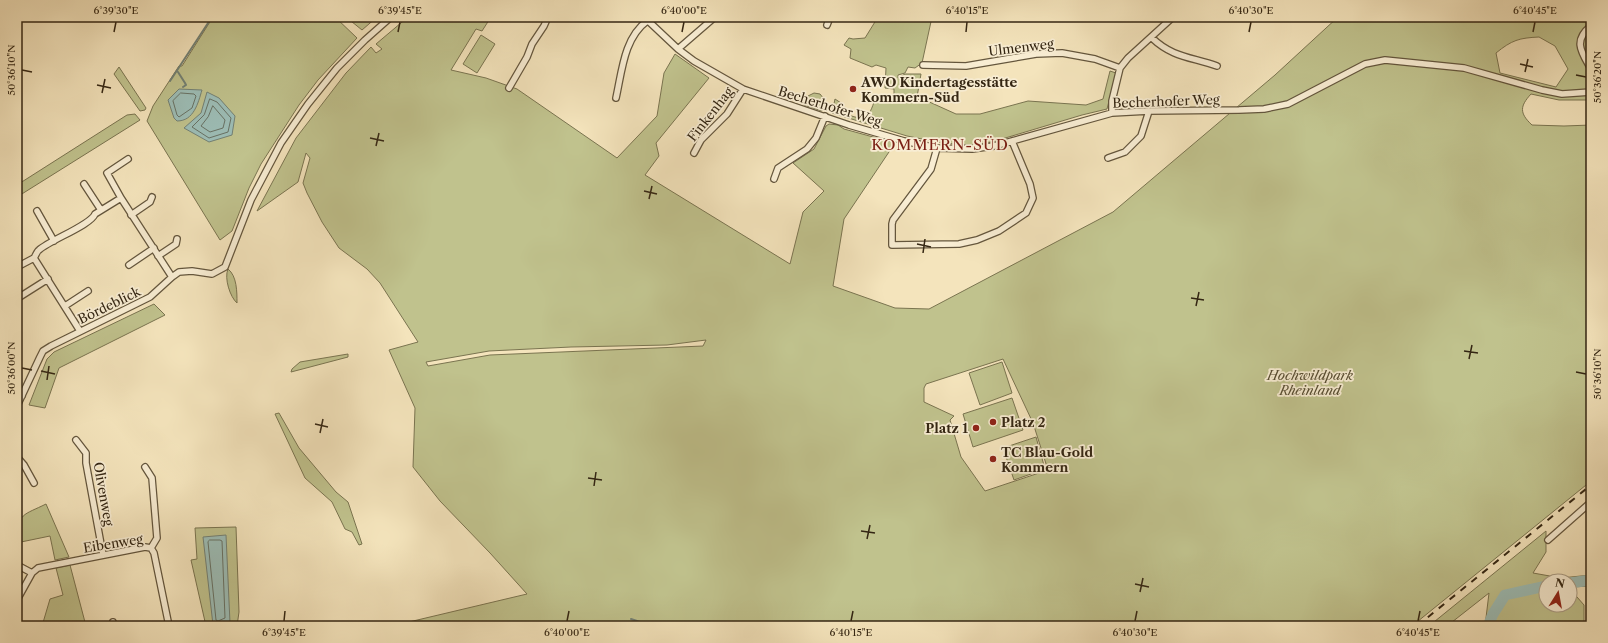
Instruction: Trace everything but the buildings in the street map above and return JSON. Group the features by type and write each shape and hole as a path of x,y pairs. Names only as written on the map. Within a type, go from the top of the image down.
{"street":[{"name":"Bördeblick","path":"17,406 20,395 44,351 61,340 150,297 179,272 192,271 212,274 226,266 251,200 281,143 308,104 337,68 391,17"},
{"path":"509,88 528,57 532,44 548,17"},
{"path":"678,50 715,17"},
{"path":"826,25 830,17"},
{"path":"1112,113 1112,102 1120,68 1128,58 1152,38 1173,17"},
{"path":"616,98 626,52 631,39 646,19"},
{"name":"Becherhofer Weg","path":"646,19 678,50 694,61 743,89 849,125 904,141 938,148 972,149 994,146 1112,113 1264,109 1288,104 1365,64 1386,60 1464,68 1562,94 1591,92"},
{"path":"1591,26 1582,36 1580,50 1591,69"},
{"path":"1152,38 1160,46 1184,57 1218,66"},
{"name":"Ulmenweg","path":"923,65 966,66 1036,54 1062,53 1095,59 1120,68"},
{"name":"Finkenhag","path":"694,153 701,140 727,114 743,89"},
{"path":"1108,158 1125,152 1141,136 1149,111"},
{"path":"774,179 778,168 807,149 816,138 825,116"},
{"path":"938,148 931,169 893,220 892,244 959,244 977,240 999,231 1026,213 1032,198 1030,184 1012,141"},
{"path":"128,159 107,173 131,215 172,277"},
{"path":"84,184 101,210"},
{"path":"131,215 150,202 152,197"},
{"path":"17,267 34,258 38,250 94,217 95,214 121,198"},
{"path":"37,211 54,241"},
{"path":"158,256 176,244 177,239"},
{"path":"129,265 154,248"},
{"path":"34,258 80,331"},
{"path":"18,298 48,279"},
{"path":"65,306 88,291"},
{"name":"Olivenweg","path":"76,440 86,453 86,463 103,555"},
{"path":"17,457 24,465 34,483"},
{"path":"145,467 152,478 157,538 151,548"},
{"path":"1548,540 1591,502"},
{"name":"Eibenweg","path":"32,573 38,568 145,547 151,548 154,553 169,626"},
{"path":"17,565 32,573 17,600"}],"green space":[{"path":"213,17 335,17 357,38 318,80 299,105 261,164 249,188 232,231 220,240 147,121 153,106 179,66 182,66"},
{"path":"346,17 377,17 362,30"},
{"name":"Hochwildpark Rheinland","path":"408,17 491,17 482,31 476,29 451,70 486,78 517,89 617,158 657,116 664,73 675,54 709,78 656,143 659,156 645,175 790,264 803,212 824,191 793,163 814,149 826,126 829,124 838,125 844,129 895,143 844,219 833,286 895,308 929,309 1113,212 1275,75 1338,17 1591,17 1591,100 1559,100 1531,94 1525,102 1522,110 1525,117 1532,125 1591,125 1591,481 1412,626 392,626 527,594 440,501 413,467 415,408 389,350 418,342 380,283 367,269 339,248 322,222 303,183 310,158 306,153 298,182 257,211 296,138 346,73 371,47 376,53 382,49 376,44","holes":["1539,37 1555,46 1568,69 1556,87 1500,73 1496,53 1516,40","706,340 703,346 490,355 428,366 426,362 489,351 571,347 667,345","1003,359 1033,423 1048,470 985,491 961,457 950,420 954,416 924,402 924,388 926,384"]},
{"path":"878,17 932,17 922,63 915,68 908,67 905,73 898,75 898,78 905,74 921,74 917,97 919,100 925,100 956,114 980,114 1028,101 1086,105 1103,99 1110,71 1116,73 1107,109 992,142 972,145 942,143 907,136 832,113 835,99 841,103 846,114 860,118 864,117 869,113 874,102 886,102 894,94 894,89 885,88 886,68 876,65 872,67 850,58 851,49 844,45 849,38 865,38"},
{"path":"481,35 495,44 477,73 463,64"},
{"path":"119,67 146,108 145,110 140,111 114,74"},
{"path":"814,93 820,94 824,99 822,111 804,105 808,96"},
{"path":"135,114 140,120 17,197 17,185 127,115"},
{"path":"228,269 235,280 237,289 237,303 228,287"},
{"path":"154,304 165,315 59,368 45,408 29,405 47,359 54,352"},
{"path":"348,354 348,357 291,372 292,369 300,362"},
{"path":"1002,362 1012,393 980,405 969,373"},
{"path":"1012,398 1023,430 973,447 963,414"},
{"path":"279,413 299,448 336,492 348,502 362,544 359,545 352,532 345,529 332,502 305,478 275,414"},
{"path":"1036,437 1045,469 1014,480 1003,448"},
{"path":"46,504 69,557 55,560 50,536 21,542 17,540 18,525 23,516"},
{"path":"236,527 239,612 237,626 206,626 191,560 197,559 195,528"},
{"path":"1546,531 1546,552 1533,573 1538,574 1538,613 1578,613 1578,598 1584,605 1584,626 1485,626 1489,593 1447,626 1429,626"},
{"path":"70,565 86,626 42,626 50,599 63,595 56,568"},
{"path":"1591,575 1591,586 1578,587 1578,576"}],"water":[{"path":"179,89 202,90 197,106 191,115 188,118 177,121 174,118 168,100"},
{"path":"207,92 219,98 235,116 232,135 209,142 184,128 201,113"},
{"path":"226,535 230,623 213,625 203,537"}],"waterway":[{"path":"170,81 212,17"},
{"path":"178,72 186,85 183,87"},
{"path":"1578,582 1591,580"},
{"path":"1488,626 1493,614 1505,595 1538,588"},
{"path":"631,619 652,626"}],"railway":[{"path":"1417,626 1591,485"}],"place":[{"name":"AWO Kindertagesstätte Kommern-Süd","path":"853,89"},
{"name":"Platz 2","path":"993,422"},
{"name":"Platz 1","path":"976,428"},
{"name":"TC Blau-Gold Kommern","path":"993,459"}],"district":[{"name":"KOMMERN-SÜD","path":"940,144"}]}
